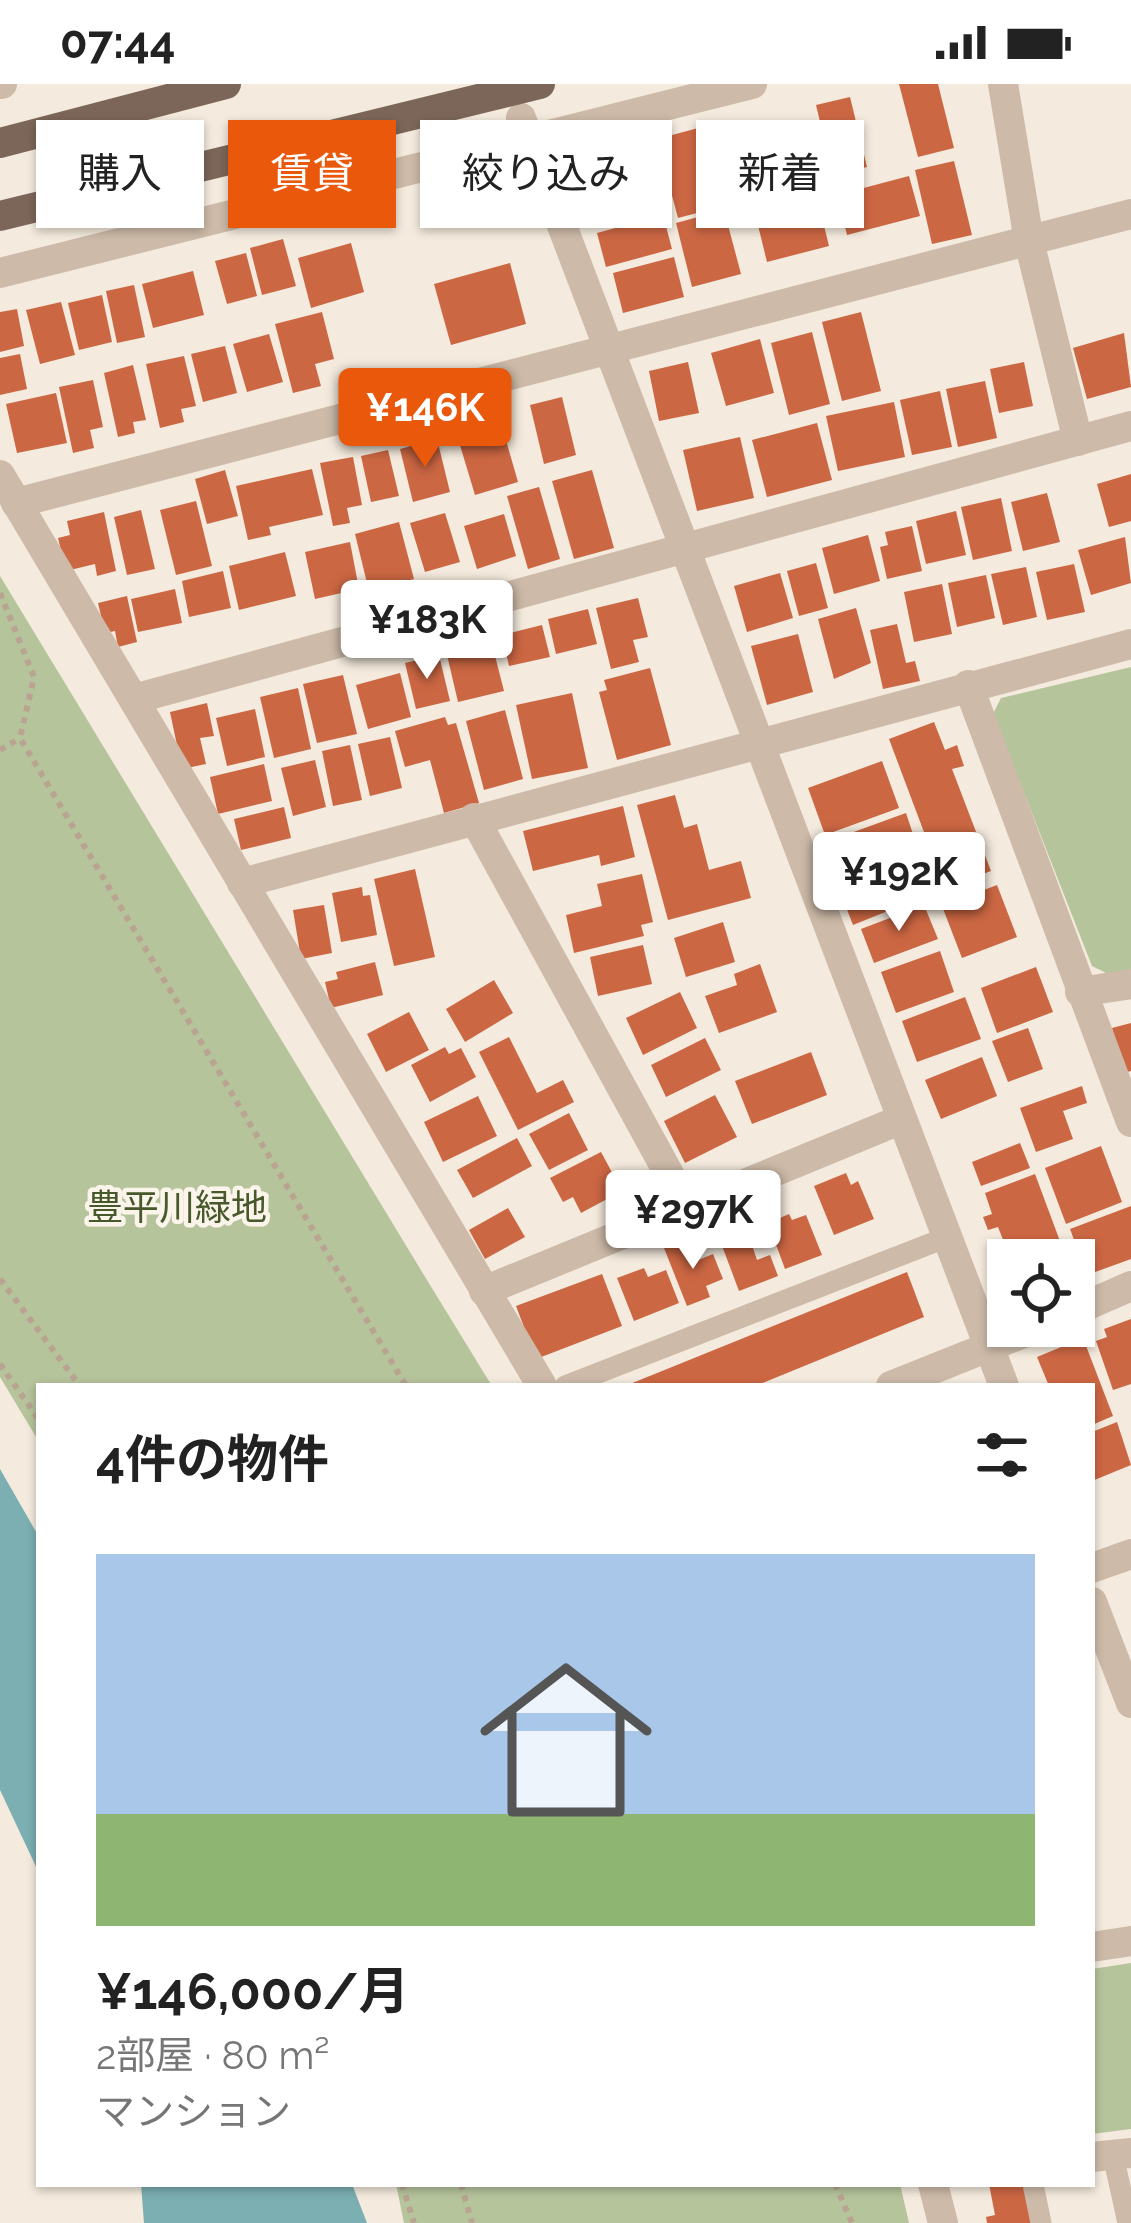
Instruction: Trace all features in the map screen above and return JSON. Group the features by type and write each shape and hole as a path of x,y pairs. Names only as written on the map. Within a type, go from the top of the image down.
{"main road":[{"path":"0,143 226,84"},
{"path":"0,216 540,84"}],"street":[{"path":"570,120 752,84"},
{"path":"1003,84 1029,241 1078,441"},
{"path":"0,273 420,158"},
{"path":"16,502 1131,214"},
{"path":"561,228 1003,1383"},
{"path":"134,699 1131,426"},
{"path":"0,476 540,1383"},
{"path":"242,883 756,741 1131,644"},
{"path":"968,685 1131,1122"},
{"path":"473,818 686,1204"},
{"path":"1080,992 1131,984"},
{"path":"484,1291 686,1204 900,1120"},
{"path":"1095,1302 1131,1286"},
{"path":"899,1383 994,1347"},
{"path":"1095,1567 1131,1554"},
{"path":"1095,1611 1131,1703"},
{"path":"1095,1947 1131,1941"},
{"path":"934,2187 943,2223"}],"lane":[{"path":"573,1383 945,1238"},
{"path":"1112,2155 1128,2223"},
{"path":"1035,2187 1042,2223"}],"path":[{"path":"0,593 34,676 20,738 404,1383"},
{"path":"0,750 20,738"},
{"path":"0,1279 78,1383"},
{"path":"0,1364 36,1416"},
{"path":"403,2187 414,2223"},
{"path":"462,2187 472,2223"},
{"path":"836,2187 852,2223"}],"green space":[{"name":"豊平川緑地","path":"0,576 490,1383 36,1383 36,1437 0,1377"},
{"path":"1131,667 1131,970 1110,975 1092,966 993,714 1001,698"},
{"path":"1131,1963 1131,2129 1095,2134 1095,1969"},
{"path":"397,2187 901,2187 909,2223 404,2223"}],"water":[{"path":"0,1469 36,1532 36,1867 0,1790"},
{"path":"141,2187 353,2187 367,2223 144,2223"}],"building":[{"path":"899,84 938,84 954,148 918,157"},
{"path":"850,97 856,120 820,120 816,105"},
{"path":"696,129 696,213 678,218 672,195 672,135"},
{"path":"954,161 972,235 932,244 915,170"},
{"path":"909,176 920,216 847,235 845,228 864,228 864,188"},
{"path":"696,218 696,228 729,228 741,274 692,287 676,223"},
{"path":"615,228 666,228 672,249 606,267 597,233"},
{"path":"759,228 825,228 829,246 767,262"},
{"path":"283,239 296,286 262,295 250,248"},
{"path":"351,243 364,292 311,308 298,258"},
{"path":"246,253 257,296 227,304 215,261"},
{"path":"674,257 684,297 623,313 613,273"},
{"path":"510,263 526,324 451,345 434,284"},
{"path":"193,271 204,315 153,328 142,284"},
{"path":"134,285 145,337 117,343 106,291"},
{"path":"102,295 112,342 79,350 68,303"},
{"path":"61,302 75,355 40,364 26,310"},
{"path":"17,309 24,346 0,352 0,312"},
{"path":"322,312 334,359 315,364 321,386 293,393 275,324"},
{"path":"861,312 881,391 842,401 822,322"},
{"path":"812,332 830,404 789,415 771,343"},
{"path":"1124,333 1131,387 1087,399 1073,348"},
{"path":"269,334 283,382 247,392 233,344"},
{"path":"760,339 774,393 726,406 711,353"},
{"path":"225,346 237,393 203,402 191,354"},
{"path":"20,354 27,389 0,395 0,358"},
{"path":"184,356 196,406 181,409 184,422 160,428 146,364"},
{"path":"688,362 699,413 659,421 649,371"},
{"path":"1024,362 1033,406 999,413 990,369"},
{"path":"133,365 146,420 133,422 135,433 118,437 104,373"},
{"path":"93,380 103,427 90,430 94,448 73,453 59,387"},
{"path":"985,381 997,438 958,447 946,389"},
{"path":"940,391 952,447 912,455 900,400"},
{"path":"56,393 67,443 17,453 6,404"},
{"path":"562,397 576,455 544,464 530,405"},
{"path":"894,402 905,457 838,471 826,416"},
{"path":"497,409 518,482 475,495 453,422"},
{"path":"817,423 832,480 767,497 752,440"},
{"path":"740,437 754,498 697,511 683,450"},
{"path":"437,439 450,492 413,502 400,449"},
{"path":"388,450 399,496 371,502 361,456"},
{"path":"353,457 362,505 347,508 350,523 333,526 320,463"},
{"path":"312,469 323,515 269,527 271,535 248,540 236,486"},
{"path":"225,470 238,516 207,524 195,479"},
{"path":"592,470 614,548 574,559 552,481"},
{"path":"1131,474 1131,521 1109,527 1097,484"},
{"path":"539,487 560,559 528,569 507,496"},
{"path":"1047,493 1060,542 1023,551 1011,502"},
{"path":"1001,498 1012,551 973,560 961,507"},
{"path":"196,501 212,566 176,575 160,510"},
{"path":"141,510 155,569 127,575 114,517"},
{"path":"956,511 966,555 926,564 916,521"},
{"path":"104,512 116,571 97,576 95,564 66,571 58,538 70,535 67,521"},
{"path":"445,513 460,562 425,572 410,523"},
{"path":"504,514 516,556 477,569 464,526"},
{"path":"399,522 414,579 369,591 355,534"},
{"path":"912,526 922,571 887,579 880,547 888,545 885,532"},
{"path":"868,535 880,581 834,594 822,548"},
{"path":"1125,537 1131,583 1091,595 1078,550"},
{"path":"350,542 359,589 315,599 305,552"},
{"path":"285,552 296,596 239,610 229,566"},
{"path":"816,563 828,608 799,616 787,571"},
{"path":"1074,564 1085,612 1047,620 1036,572"},
{"path":"1026,567 1037,617 1003,625 991,574"},
{"path":"223,571 231,608 189,617 182,581"},
{"path":"780,573 793,618 747,632 734,586"},
{"path":"986,575 995,618 957,627 948,583"},
{"path":"942,584 952,634 914,642 904,592"},
{"path":"175,589 182,623 138,632 131,599"},
{"path":"127,596 137,642 118,647 115,631 105,633 98,603"},
{"path":"638,598 648,637 633,640 639,662 611,669 596,608"},
{"path":"856,608 871,663 834,679 818,619"},
{"path":"588,609 597,644 556,654 548,619"},
{"path":"897,624 906,663 915,661 920,681 883,689 870,630"},
{"path":"542,625 550,657 509,666 502,635"},
{"path":"798,634 813,692 767,705 751,646"},
{"path":"492,644 504,691 458,702 447,655"},
{"path":"439,655 450,701 416,709 405,663"},
{"path":"650,668 671,745 617,760 599,692 607,690 604,680"},
{"path":"400,673 411,717 368,729 356,685"},
{"path":"343,675 357,734 317,743 303,684"},
{"path":"298,688 311,749 274,758 260,697"},
{"path":"572,693 588,768 532,779 516,705"},
{"path":"207,703 214,736 200,738 206,764 182,769 170,712"},
{"path":"255,709 265,757 227,766 216,718"},
{"path":"505,710 523,779 484,790 466,721"},
{"path":"445,717 448,725 456,723 479,803 444,813 430,760 405,767 395,731"},
{"path":"934,722 945,750 957,745 964,766 952,769 991,871 945,888 889,739"},
{"path":"390,737 402,788 370,796 358,744"},
{"path":"350,745 362,800 333,806 322,751"},
{"path":"315,760 326,807 293,816 281,768"},
{"path":"882,761 899,808 825,835 808,788"},
{"path":"264,764 272,801 218,814 210,777"},
{"path":"675,795 684,828 697,824 709,870 741,861 751,898 668,920 637,805"},
{"path":"623,806 635,857 601,866 599,855 533,871 523,831"},
{"path":"284,807 291,838 241,850 234,819"},
{"path":"906,813 917,846 872,863 868,850 844,859 837,838"},
{"path":"911,860 925,896 853,925 839,889"},
{"path":"415,869 435,957 394,966 374,879"},
{"path":"642,874 653,922 641,925 644,936 574,953 566,915 602,906 597,884"},
{"path":"997,885 1017,937 962,958 942,906"},
{"path":"362,887 363,896 370,895 377,935 341,942 332,893"},
{"path":"324,905 332,953 301,959 293,910"},
{"path":"924,905 938,939 874,963 861,929"},
{"path":"723,922 735,962 686,977 674,938"},
{"path":"643,945 652,984 598,996 590,957"},
{"path":"940,951 954,992 896,1013 881,972"},
{"path":"375,962 383,995 331,1008 325,982 338,979 336,972"},
{"path":"760,964 777,1012 719,1033 705,996 737,985 734,974"},
{"path":"1036,967 1053,1012 997,1033 981,988"},
{"path":"494,980 513,1013 465,1042 446,1009"},
{"path":"680,992 697,1028 643,1055 626,1018"},
{"path":"965,997 981,1039 917,1062 902,1021"},
{"path":"409,1012 429,1050 386,1072 367,1034"},
{"path":"1131,1023 1131,1071 1123,1073 1112,1028"},
{"path":"1028,1028 1043,1069 1008,1082 992,1041"},
{"path":"509,1037 537,1093 563,1080 574,1102 518,1130 479,1052"},
{"path":"705,1038 721,1070 666,1097 651,1065"},
{"path":"445,1047 449,1054 461,1048 476,1077 430,1102 411,1065"},
{"path":"811,1052 827,1095 752,1124 735,1081"},
{"path":"982,1057 997,1096 941,1119 925,1080"},
{"path":"1082,1086 1087,1103 1063,1111 1073,1139 1036,1152 1020,1108"},
{"path":"715,1095 737,1137 685,1163 664,1121"},
{"path":"478,1096 497,1136 443,1162 424,1122"},
{"path":"569,1113 588,1150 549,1170 529,1134"},
{"path":"517,1138 532,1166 473,1198 457,1170"},
{"path":"1020,1143 1030,1168 981,1186 972,1162"},
{"path":"1101,1146 1122,1202 1066,1224 1045,1168"},
{"path":"601,1152 622,1191 581,1213 573,1197 563,1202 550,1178"},
{"path":"846,1173 851,1185 858,1181 874,1219 834,1235 814,1186"},
{"path":"1035,1174 1059,1239 1003,1239 998,1227 988,1230 983,1217 992,1214 985,1193"},
{"path":"1131,1206 1131,1259 1095,1272 1095,1239 1074,1239 1070,1229"},
{"path":"508,1208 525,1237 485,1259 469,1230"},
{"path":"789,1214 792,1220 806,1215 822,1255 785,1269 768,1223"},
{"path":"755,1225 760,1239 751,1242 757,1260 770,1255 778,1276 739,1291 718,1235"},
{"path":"688,1239 696,1261 713,1254 723,1279 706,1286 710,1297 687,1306 664,1248"},
{"path":"644,1268 648,1277 666,1270 679,1303 634,1321 617,1278"},
{"path":"907,1272 924,1317 762,1383 632,1383"},
{"path":"602,1274 622,1326 536,1359 516,1306"},
{"path":"1131,1319 1131,1384 1113,1390 1096,1341 1107,1337 1104,1329"},
{"path":"1061,1347 1086,1347 1113,1416 1095,1424 1095,1383 1048,1383 1037,1357"},
{"path":"1117,1422 1131,1465 1095,1480 1095,1431"},
{"path":"990,2187 1028,2187 1035,2223 987,2223 986,2217 995,2215"}]}
